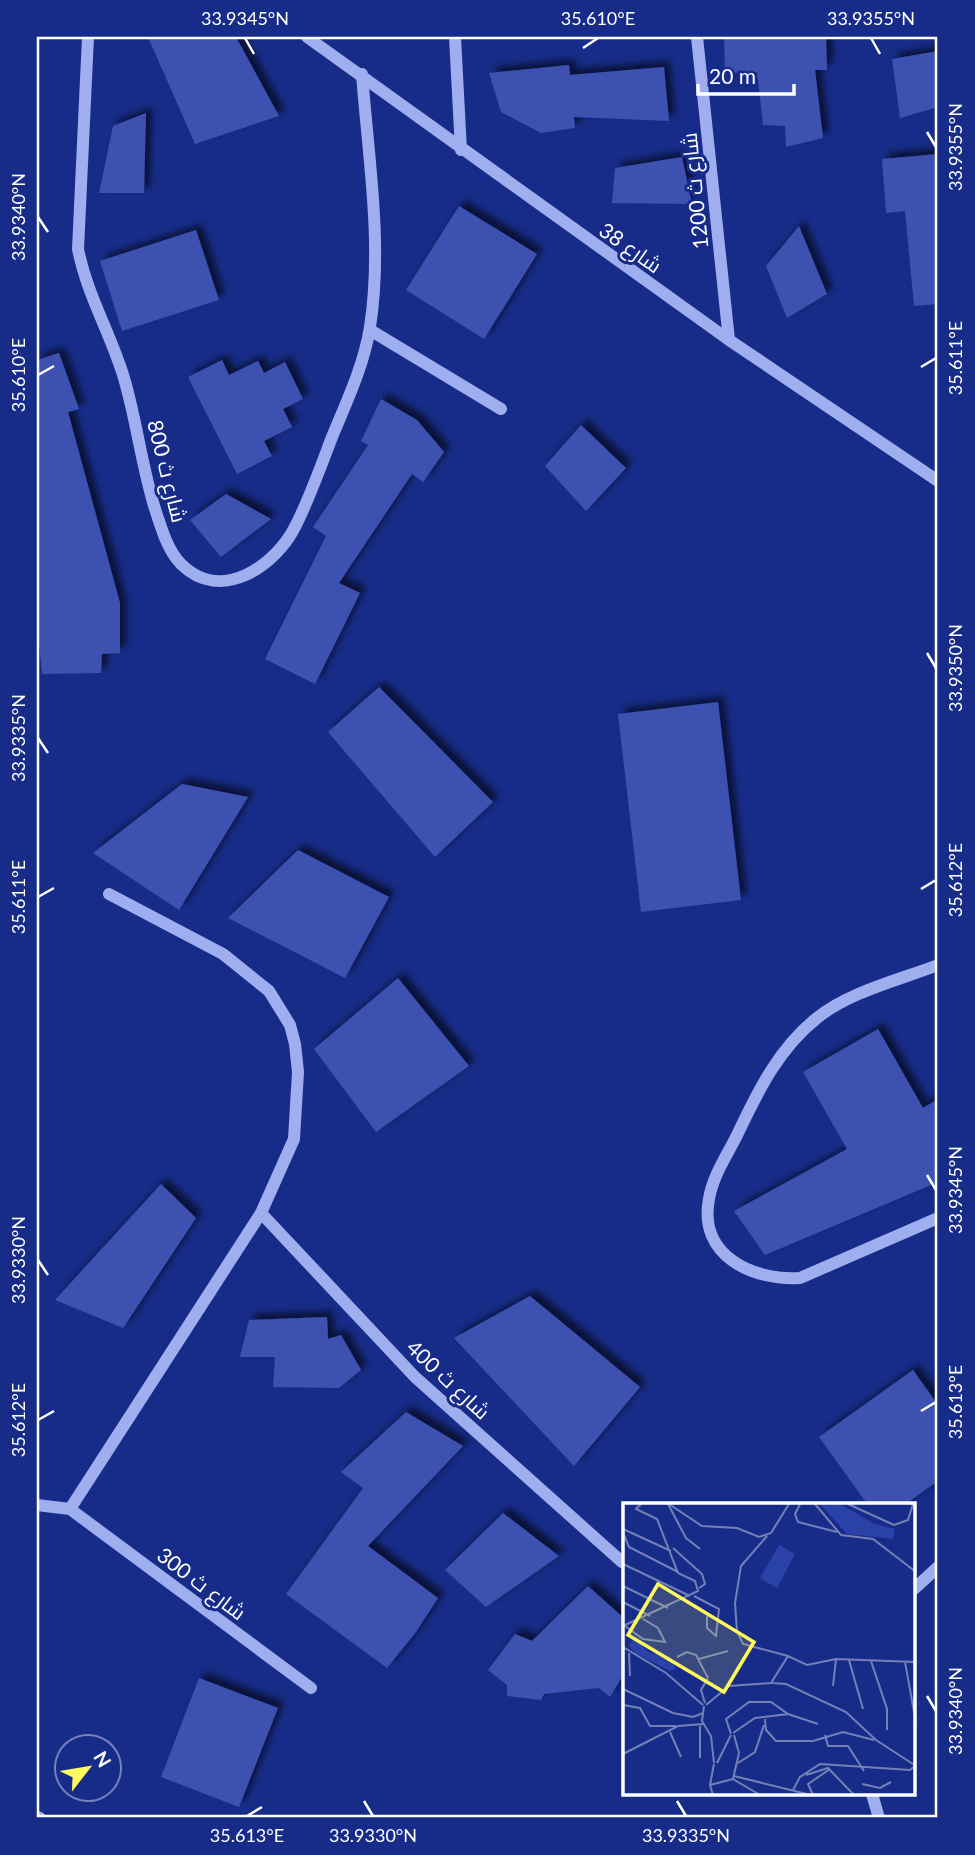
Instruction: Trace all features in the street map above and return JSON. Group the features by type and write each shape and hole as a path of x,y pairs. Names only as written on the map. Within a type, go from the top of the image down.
{"street":[{"name":"شارع ث 800","path":"88,37 78,249 84,279 111,340 124,378 154,505 165,538 180,563 196,576 214,582 234,581 256,570 295,527 360,368 370,330 375,261 362,74"},
{"name":"شارع 38","path":"307,37 729,340 938,481"},
{"path":"455,37 461,150"},
{"name":"شارع ث 1200","path":"697,37 729,340"},
{"path":"370,330 501,409"},
{"path":"37,1505 70,1509 261,1213 294,1139 298,1072 290,1025 269,991 223,954 109,894"},
{"path":"938,965 841,1003 818,1017 797,1036 757,1092 719,1169 709,1196 706,1216 711,1238 722,1253 747,1270 776,1279 800,1278 938,1218"},
{"name":"شارع ث 400","path":"261,1213 415,1377 622,1562"},
{"name":"شارع ث 300","path":"70,1509 312,1688"},
{"path":"916,1587 938,1567"},
{"path":"872,1796 878,1818"}],"building":[{"path":"148,37 236,37 279,116 195,144"},
{"path":"724,37 826,37 827,70 815,70 823,138 786,147 785,126 763,125 757,72 725,73"},
{"path":"938,51 938,107 900,118 892,59"},
{"path":"569,65 570,75 664,67 669,121 574,117 575,128 541,133 501,112 489,73"},
{"path":"146,113 144,193 99,193 113,126"},
{"path":"938,154 938,304 914,306 905,211 886,213 882,159"},
{"path":"682,157 692,204 612,203 615,168"},
{"path":"459,206 537,254 484,339 406,290"},
{"path":"799,226 827,294 787,318 766,266"},
{"path":"196,230 219,300 122,331 100,261"},
{"path":"59,353 79,409 68,412 120,603 120,653 102,654 101,673 42,674 37,622 37,360"},
{"path":"222,360 229,375 258,361 264,373 285,362 303,399 283,409 292,427 264,441 272,456 237,474 188,377"},
{"path":"381,399 417,420 444,452 423,482 412,474 339,583 360,593 315,684 265,659 326,536 313,527 368,445 361,441"},
{"path":"581,425 626,468 586,511 545,466"},
{"path":"226,494 271,519 221,557 190,520"},
{"path":"379,687 493,802 435,857 328,732"},
{"path":"718,702 741,900 641,912 618,714"},
{"path":"182,784 248,797 179,910 93,853"},
{"path":"298,850 389,897 345,978 228,918"},
{"path":"398,978 469,1066 376,1132 314,1049"},
{"path":"878,1029 923,1108 938,1099 938,1182 765,1255 734,1211 847,1149 803,1072"},
{"path":"161,1184 196,1218 123,1328 55,1300"},
{"path":"530,1296 640,1387 574,1466 454,1338"},
{"path":"327,1317 328,1339 341,1335 361,1370 339,1388 273,1387 275,1357 240,1357 249,1320"},
{"path":"913,1370 938,1405 938,1481 907,1503 867,1503 819,1437"},
{"path":"406,1412 463,1446 368,1546 438,1598 416,1632 387,1668 286,1594 363,1488 341,1472"},
{"path":"503,1513 559,1556 486,1607 445,1570"},
{"path":"588,1586 623,1617 623,1675 610,1697 599,1688 544,1694 541,1700 507,1696 507,1685 488,1670 515,1634 532,1641"},
{"path":"199,1678 278,1708 239,1807 161,1777"}]}
